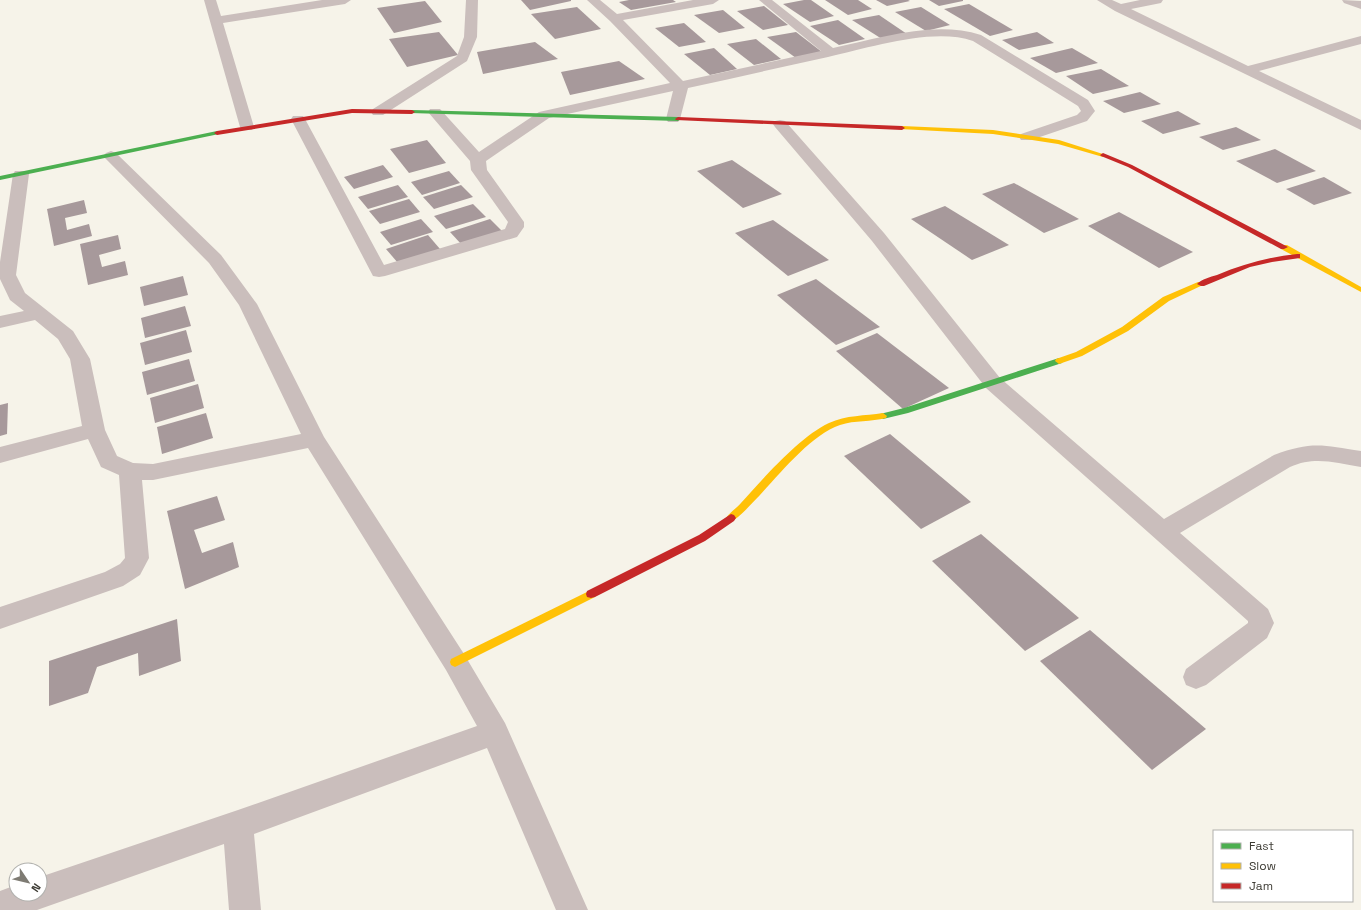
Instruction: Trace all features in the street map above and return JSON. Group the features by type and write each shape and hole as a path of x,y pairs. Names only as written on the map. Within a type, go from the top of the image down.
{"street":[{"path":"210,0 247,128"},
{"path":"216,20 345,0"},
{"path":"378,112 462,58 472,37 472,0"},
{"path":"593,0 614,18 681,87"},
{"path":"614,18 712,0"},
{"path":"765,0 830,52"},
{"path":"1103,0 1361,126"},
{"path":"1119,8 1157,0"},
{"path":"1348,0 1361,5"},
{"path":"478,160 492,149 544,116 681,87 830,52 902,38 946,32 962,33 977,38 1083,103 1088,111 1082,118 1026,136"},
{"path":"1247,70 1361,40"},
{"path":"674,119 681,87"},
{"path":"0,178 247,128 352,111 674,119 993,132 1059,142 1097,152 1130,166 1259,233 1361,290"},
{"path":"298,119 379,272 511,233 516,227 516,222 479,170 478,160 435,112"},
{"path":"780,124 878,237 993,383 1259,616 1261,623 1258,630 1196,677"},
{"path":"111,156 215,259 232,280 248,304 314,439 455,662 495,732 572,910"},
{"path":"21,174 7,275 17,296 66,335 80,358 94,430 109,461 130,471 153,472 314,439"},
{"path":"455,662 702,538 739,512 790,458 817,434 831,425 848,419 880,417 905,411 1079,354 1125,329 1166,299 1242,266 1274,258 1298,256"},
{"path":"0,322 40,313"},
{"path":"0,455 94,430"},
{"path":"1162,532 1282,461 1300,454 1316,452 1361,459"},
{"path":"0,618 114,579 129,571 135,564 136,558 130,471"},
{"path":"48,890 238,825 495,732"},
{"path":"238,825 245,910"},
{"path":"0,907 14,902"}],"building":[{"path":"521,0 571,0 571,1 530,10"},
{"path":"629,0 673,0 676,2 631,10 619,2"},
{"path":"811,0 834,16 810,22 783,4"},
{"path":"825,0 858,0 872,9 848,15"},
{"path":"876,0 908,0 910,1 887,6"},
{"path":"929,0 963,0 963,1 939,6"},
{"path":"425,1 442,22 394,33 377,8"},
{"path":"969,4 1013,30 990,36 944,9"},
{"path":"764,6 788,25 763,30 737,11"},
{"path":"577,7 601,29 555,39 531,14"},
{"path":"921,7 950,25 926,31 895,12"},
{"path":"723,10 745,28 719,33 694,15"},
{"path":"879,15 907,34 882,39 852,20"},
{"path":"838,20 865,39 839,45 810,26"},
{"path":"684,23 706,42 679,47 655,28"},
{"path":"439,32 458,55 407,67 389,39"},
{"path":"796,32 822,52 796,58 767,37"},
{"path":"1037,32 1054,43 1019,50 1002,40"},
{"path":"756,39 781,59 754,65 727,44"},
{"path":"535,42 558,59 483,74 477,52"},
{"path":"714,48 737,69 710,75 684,54"},
{"path":"1072,48 1098,63 1056,73 1030,58"},
{"path":"619,61 645,79 570,95 561,72"},
{"path":"1101,69 1129,86 1093,94 1066,76"},
{"path":"1140,92 1161,104 1124,113 1103,101"},
{"path":"1178,111 1201,124 1163,134 1141,121"},
{"path":"1236,127 1261,140 1223,150 1199,137"},
{"path":"427,140 446,163 409,173 390,149"},
{"path":"1275,149 1316,171 1277,183 1236,161"},
{"path":"732,160 782,194 743,208 697,171"},
{"path":"383,165 393,177 354,189 344,177"},
{"path":"449,171 460,183 422,195 411,182"},
{"path":"1324,177 1352,193 1314,205 1286,189"},
{"path":"1014,183 1079,219 1044,233 982,194"},
{"path":"398,185 408,197 368,209 358,197"},
{"path":"461,185 473,197 434,209 423,197"},
{"path":"409,199 420,212 380,224 369,211"},
{"path":"84,200 87,213 65,218 67,230 89,224 92,236 54,246 47,209"},
{"path":"473,204 486,217 446,229 434,216"},
{"path":"945,206 1009,245 972,260 911,219"},
{"path":"1119,212 1193,252 1159,268 1088,226"},
{"path":"421,219 433,232 391,245 380,232"},
{"path":"490,219 503,232 462,245 450,232"},
{"path":"773,220 829,260 788,276 735,233"},
{"path":"118,235 121,249 99,255 102,267 125,261 128,275 88,285 80,244"},
{"path":"428,235 440,249 398,263 386,249"},
{"path":"183,276 188,295 144,306 140,287"},
{"path":"816,279 880,327 836,345 777,295"},
{"path":"185,306 191,326 145,338 141,318"},
{"path":"186,330 192,352 145,365 140,343"},
{"path":"877,333 949,388 903,409 836,351"},
{"path":"189,359 195,381 147,395 142,372"},
{"path":"198,384 204,408 155,423 150,398"},
{"path":"8,403 7,434 0,436 0,405"},
{"path":"206,413 213,438 162,454 157,427"},
{"path":"890,434 971,502 921,529 844,456"},
{"path":"217,496 225,520 194,530 202,553 233,542 239,567 185,589 167,511"},
{"path":"981,534 1079,618 1025,651 932,561"},
{"path":"177,619 181,661 139,676 138,653 97,667 88,693 49,706 49,661"},
{"path":"1090,630 1206,729 1152,770 1040,661"}],"traffic: fast":[{"path":"412,112 678,119"},
{"path":"0,178 217,133"},
{"path":"883,416 905,411 1059,361"}],"traffic: slow":[{"path":"902,128 993,132 1059,142 1103,155"},
{"path":"1284,247 1361,290"},
{"path":"1059,361 1079,354 1125,329 1166,299 1201,284"},
{"path":"731,518 794,454 824,429 838,422 883,416"},
{"path":"455,662 591,594"}],"traffic: jam":[{"path":"217,133 352,111 412,112"},
{"path":"678,119 902,128"},
{"path":"1103,155 1130,166 1284,247"},
{"path":"1201,284 1260,262 1297,256"},
{"path":"591,594 702,538 731,518"}]}
